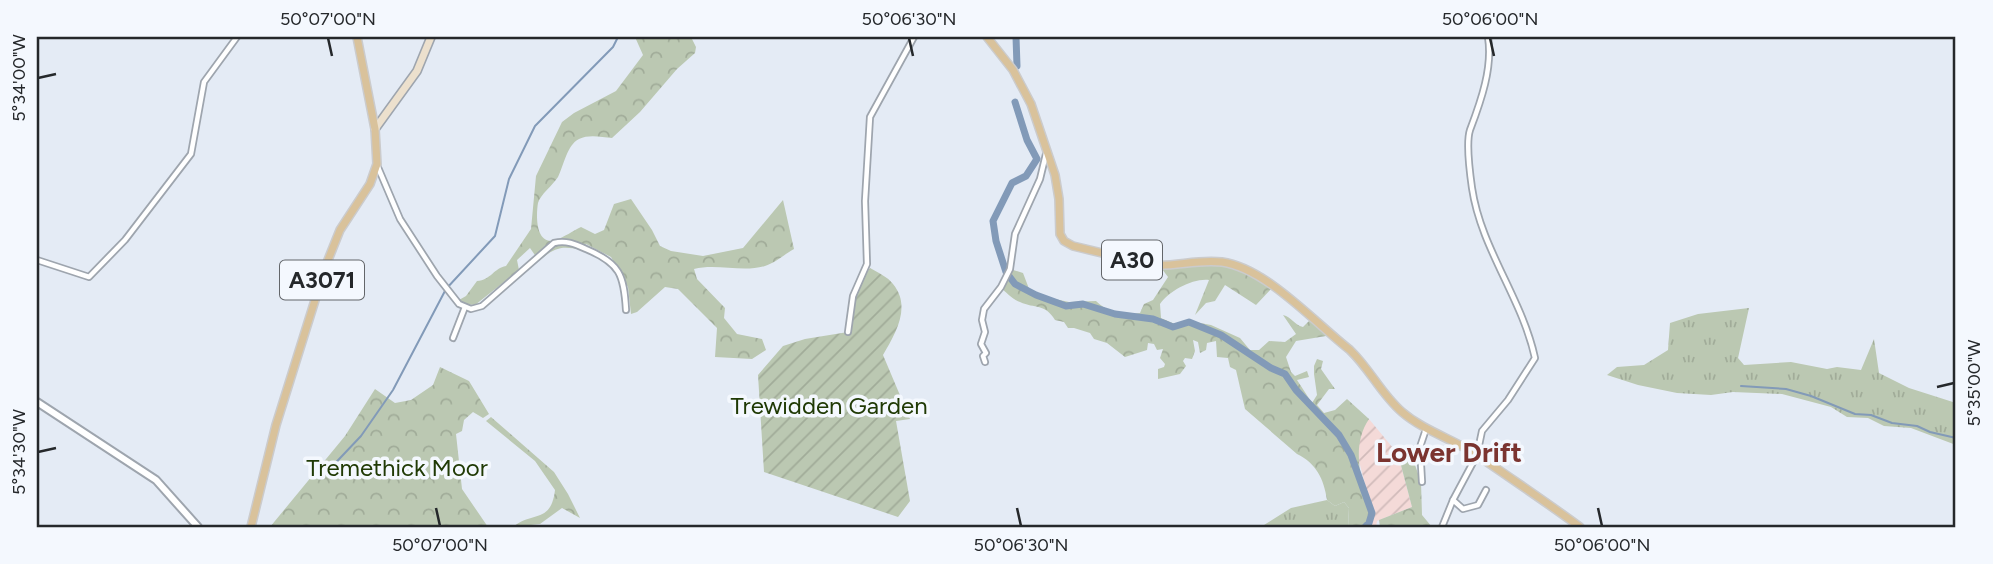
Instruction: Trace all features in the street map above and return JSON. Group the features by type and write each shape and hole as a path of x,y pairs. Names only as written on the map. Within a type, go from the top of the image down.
{"main road":[{"name":"A3071","path":"251,527 276,425 326,265 340,230 370,184 377,164 375,128 357,37"},
{"path":"375,128 417,71 431,37"},
{"name":"A30","path":"987,37 1008,62 1031,104 1055,175 1060,234 1064,241 1073,246 1152,265 1165,266 1198,260 1245,268 1264,278 1350,350 1371,372 1403,414 1477,455 1580,527"}],"street":[{"path":"37,260 82,277 89,277 125,240 191,154 204,82 237,37"},
{"path":"848,332 853,296 867,264 864,201 870,117 914,37"},
{"path":"1442,527 1452,500 1477,455 1482,431 1508,400 1535,358 1530,334 1491,254 1472,188 1469,138 1491,53 1488,37"},
{"path":"985,362 983,356 986,353 981,344 985,332 982,320 984,309 1001,287 1010,269 1014,234 1040,179 1046,153"},
{"path":"377,164 400,219 419,251 459,304 471,309 482,306 554,243 564,241 605,257 613,264 626,291 626,310"},
{"path":"453,338 465,307"},
{"path":"37,402 156,480 198,527"},
{"path":"1422,482 1420,447 1426,429"},
{"path":"1452,500 1463,509 1478,505 1486,490"}],"shaded area":[{"path":"1369,419 1398,454 1412,507 1377,521 1376,527 1370,527 1372,512 1357,453 1362,428"}],"green space":[{"path":"635,37 691,37 696,47 695,53 612,138 595,136 575,142 558,177 539,200 538,228 549,241 559,239 581,227 595,234 604,230 614,204 631,199 660,246 671,251 703,256 743,248 783,200 794,249 772,263 756,268 694,269 697,279 725,308 724,318 737,334 762,339 766,350 752,359 715,357 717,328 678,289 665,287 637,312 631,314 628,287 611,257 586,244 581,250 558,249 539,261 530,248 517,260 519,270 475,305 462,304 459,300 466,296 477,281 486,279 506,266 531,229 536,176 562,122 616,91 643,55"},
{"path":"1198,262 1237,269 1272,288 1256,305 1225,285 1215,301 1206,303 1195,315 1209,280 1196,281 1182,286 1164,299 1160,304 1161,318 1175,324 1189,321 1211,325 1240,338 1250,350 1259,350 1269,341 1285,342 1296,334 1283,315 1303,327 1311,319 1332,335 1296,341 1286,357 1295,376 1307,371 1309,377 1297,380 1312,403 1317,395 1314,366 1317,359 1323,361 1321,369 1335,389 1329,389 1317,405 1324,413 1335,410 1347,399 1369,419 1363,431 1359,457 1370,527 1348,527 1349,508 1344,502 1335,506 1327,500 1324,485 1314,467 1245,409 1236,370 1230,367 1228,358 1217,357 1216,341 1207,343 1206,350 1200,353 1198,342 1193,340 1195,351 1192,359 1185,358 1183,361 1186,366 1180,374 1158,379 1158,369 1165,364 1160,358 1163,349 1157,350 1154,344 1148,343 1147,350 1125,357 1107,343 1094,339 1090,333 1068,328 1064,322 1055,320 1047,311 1017,301 1001,288 1010,269 1023,273 1031,294 1069,302 1096,301 1117,312 1140,313 1144,304 1153,300 1168,277 1162,269"},
{"name":"Trewidden Garden","path":"870,268 891,281 901,302 900,320 883,355 910,419 896,421 910,501 898,517 764,472 758,375 783,346 805,339 848,332 855,290"},
{"path":"1749,308 1738,358 1744,365 1791,362 1827,369 1837,367 1861,370 1874,339 1879,373 1909,388 1956,403 1956,445 1911,428 1884,426 1868,418 1847,417 1831,407 1782,394 1677,393 1607,375 1617,367 1644,365 1668,350 1670,323 1698,314"},
{"name":"Tremethick Moor","path":"440,367 469,381 489,414 483,418 473,412 464,420 462,431 456,434 462,489 488,527 270,527 345,436 375,389 395,403 411,400 433,385"},
{"name":"Tremethick Moor","path":"491,417 554,472 580,518 562,508 540,524 513,527 545,512 553,501 555,490 535,461 486,421"},
{"path":"1398,454 1415,465 1421,482 1422,515 1432,527 1380,527 1379,520 1412,507"},
{"path":"1327,500 1335,506 1344,502 1349,508 1348,527 1264,525 1291,508"}],"waterway":[{"path":"324,475 361,436 393,390 446,289 495,236 509,179 535,126 613,47 618,37"},
{"path":"1016,37 1017,66"},
{"path":"1006,272 993,221 1012,183 1026,176 1037,159 1027,140 1015,102"},
{"path":"1009,276 1015,284 1066,306 1083,304 1115,314 1153,319 1173,327 1189,322 1221,335 1271,368 1285,374 1296,390 1339,435 1351,455 1372,513 1365,527"},
{"path":"1741,386 1786,389 1855,414 1871,415 1892,423 1917,426 1956,438"}],"district":[{"name":"Lower Drift","path":"1449,452"}]}
